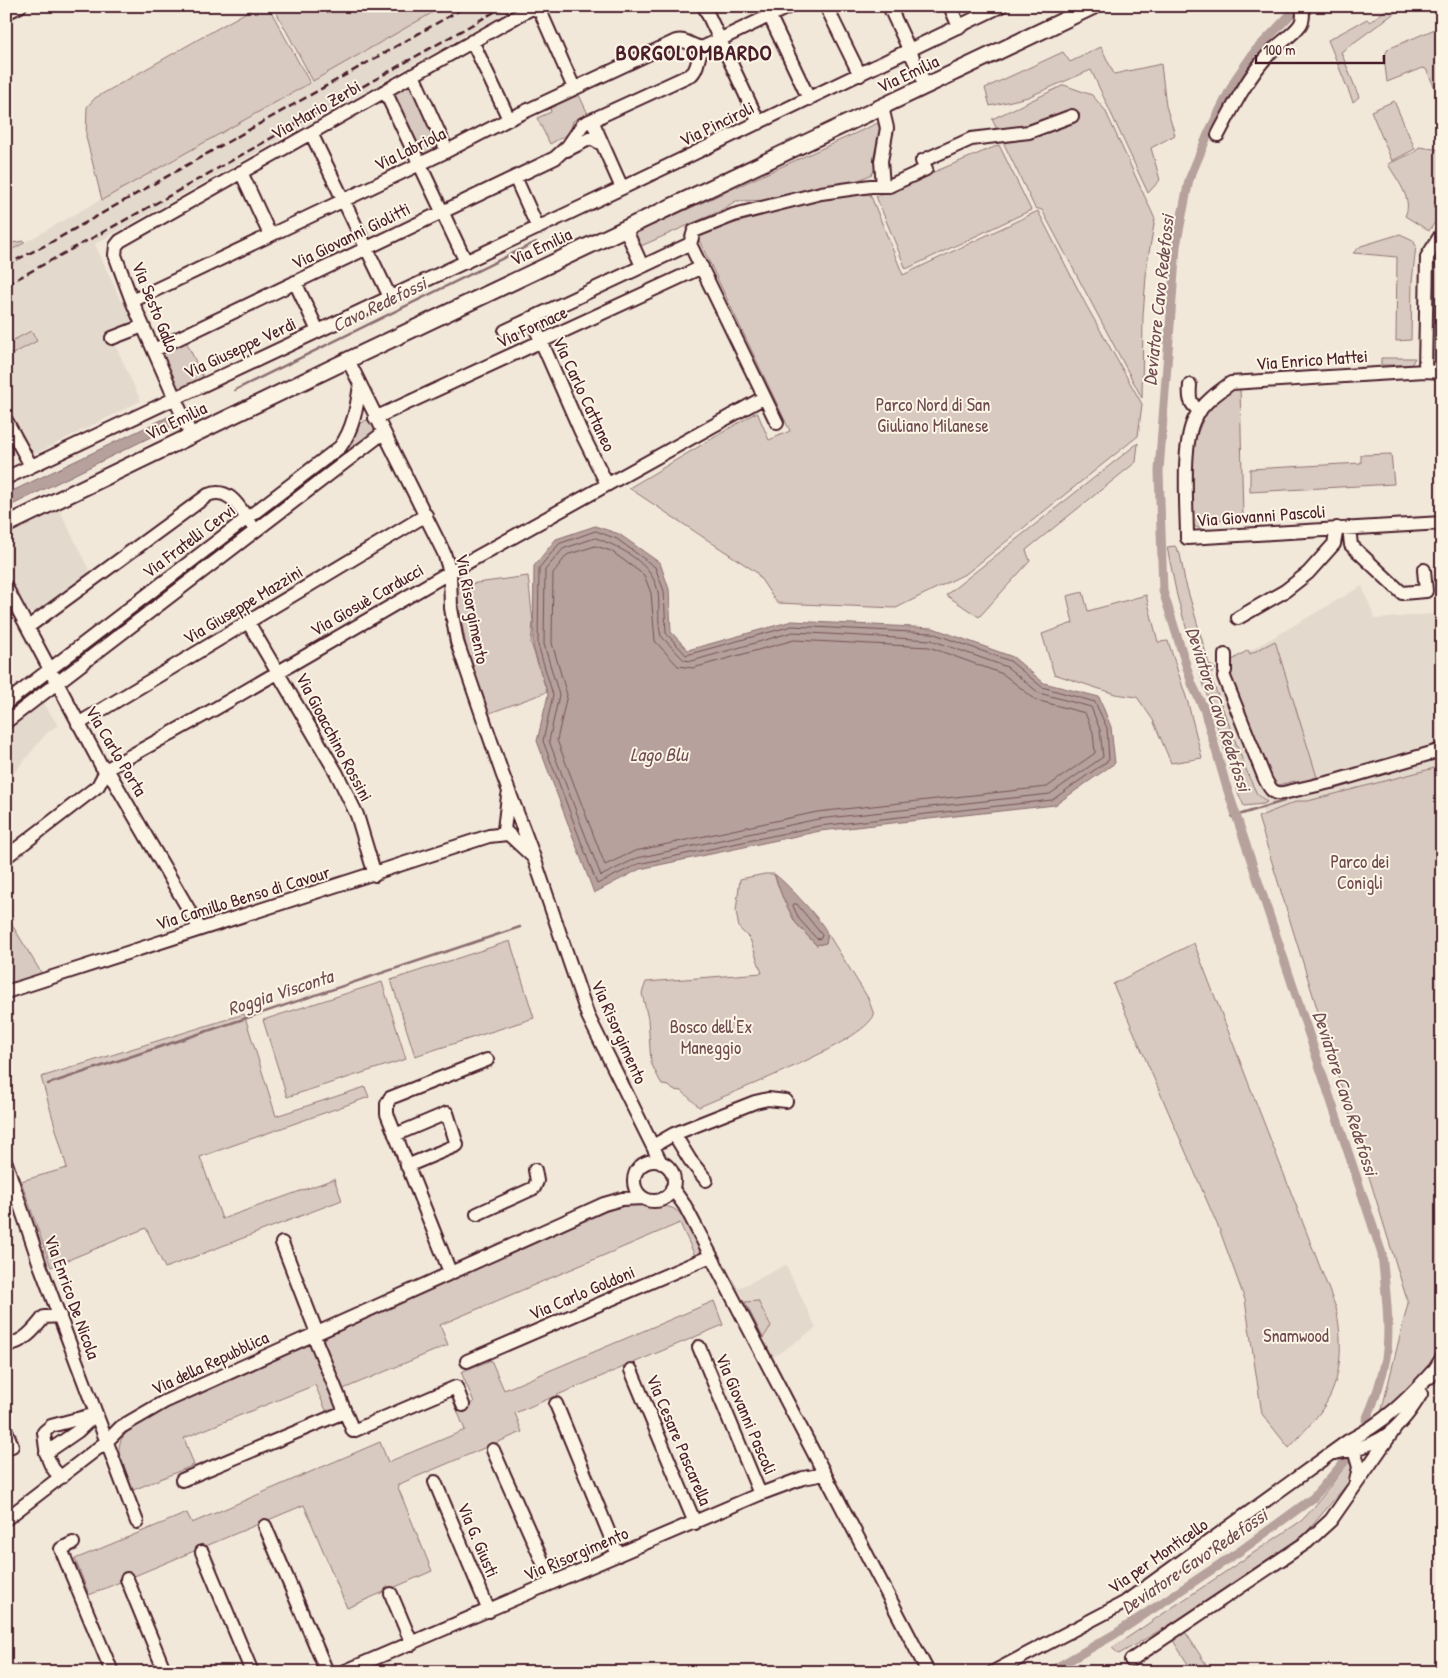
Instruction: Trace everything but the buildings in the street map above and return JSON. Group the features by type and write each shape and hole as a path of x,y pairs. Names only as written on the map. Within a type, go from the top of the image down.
{"main road":[{"name":"Via Emilia","path":"6,525 348,360 1094,6"}],"street":[{"path":"6,13 20,6"},
{"path":"704,6 759,123"},
{"path":"562,152 583,124 685,77 695,71 699,54 704,47 768,11 790,6"},
{"path":"826,6 860,75"},
{"path":"889,6 926,86"},
{"path":"950,6 959,27"},
{"name":"Via Pinciroli","path":"538,228 1001,6"},
{"path":"1218,135 1240,94 1258,67 1284,39 1300,26 1303,17 1302,6"},
{"name":"Via Mario Zerbi","path":"116,246 120,241 528,10 536,9 542,15 574,88"},
{"path":"768,11 809,99"},
{"path":"672,43 685,40 695,47 704,47"},
{"path":"472,41 509,119"},
{"path":"672,43 683,44 692,62 692,69 685,77"},
{"name":"Via Labriola","path":"132,301 447,151 509,119 672,43"},
{"path":"413,75 447,151"},
{"path":"385,91 466,262"},
{"path":"882,107 888,128 881,162 883,186"},
{"path":"601,116 594,123 600,143 622,188"},
{"path":"777,423 763,398 690,244 694,231 699,227 734,215 821,193 889,186 926,170 922,161 970,139 1029,132 1072,116"},
{"path":"311,133 390,297"},
{"name":"Via Giovanni Giolitti","path":"154,350 515,177 591,138 600,143"},
{"path":"241,172 270,235"},
{"path":"515,177 538,228"},
{"name":"Via Giuseppe Verdi","path":"6,478 538,228"},
{"path":"625,228 642,266"},
{"path":"1442,233 1427,257 1425,371 1442,372"},
{"path":"505,331 690,244"},
{"name":"Via Sesto Gallo","path":"116,246 115,255 132,301 191,435"},
{"name":"Via Fornace","path":"379,425 541,342 702,267"},
{"path":"295,282 318,331"},
{"name":"Via Carlo Cattaneo","path":"531,318 607,484"},
{"path":"112,338 143,326"},
{"name":"Via Risorgimento","path":"348,360 444,553 450,572 452,608 457,642 588,1016 661,1163"},
{"name":"Via Enrico Mattei","path":"1187,538 1187,441 1195,418 1211,397 1231,383 1425,371"},
{"name":"Via Fratelli Cervi","path":"6,703 340,447 347,436 356,408 360,385"},
{"path":"1190,385 1189,398 1194,407 1200,411"},
{"name":"Via Giosuè Carducci","path":"6,857 98,786 107,769 279,672 450,572 763,398"},
{"path":"347,436 363,419 373,420 379,425"},
{"path":"7,422 31,466"},
{"name":"Via Fratelli Cervi","path":"6,722 256,530 379,425"},
{"path":"28,628 208,495 217,492 227,495 256,530"},
{"name":"Via Giuseppe Mazzini","path":"78,724 426,515"},
{"name":"Via Giovanni Pascoli","path":"1187,538 1442,523"},
{"name":"Via Giovanni Pascoli","path":"1343,528 1351,545 1402,593 1426,591 1424,570"},
{"name":"Via Giovanni Pascoli","path":"1238,618 1285,591 1308,573 1334,544 1343,528"},
{"name":"Via Carlo Porta","path":"6,588 102,767 107,769 200,929"},
{"name":"Via Gioacchino Rossini","path":"248,622 329,759 357,815 375,875"},
{"path":"1226,655 1224,674 1269,788 1279,794 1335,781 1442,750"},
{"name":"Via Risorgimento","path":"509,791 507,829 532,856"},
{"path":"507,829 514,818 522,824"},
{"name":"Via Camillo Benso di Cavour","path":"6,992 375,875 507,829"},
{"path":"450,1272 387,1114 386,1104 390,1098 486,1060"},
{"path":"672,1188 663,1198 653,1201 643,1198 636,1190 634,1180 648,1152 650,1141 674,1134 755,1102 768,1099 786,1101"},
{"path":"396,1135 446,1114 458,1145 407,1166"},
{"path":"674,1134 690,1160 706,1180"},
{"path":"643,1164 653,1161 661,1163 672,1173 672,1188 683,1202 928,1671"},
{"name":"Via Enrico De Nicola","path":"6,1163 40,1265 137,1522"},
{"path":"477,1214 534,1188 537,1182 535,1170"},
{"name":"Via della Repubblica","path":"604,1204 634,1180"},
{"name":"Via della Repubblica","path":"6,1520 106,1442 121,1427 164,1402 604,1204 622,1199 643,1198"},
{"path":"663,1198 676,1204 689,1216"},
{"path":"282,1243 344,1412 353,1431 456,1387 464,1405"},
{"name":"Via Carlo Goldoni","path":"467,1361 711,1256"},
{"path":"6,1345 13,1344 27,1336 44,1317 60,1316"},
{"name":"Via Giovanni Pascoli","path":"699,1347 760,1494"},
{"path":"1131,1660 1307,1542 1331,1520 1420,1396 1442,1358"},
{"name":"Via Cesare Pascarella","path":"631,1370 695,1523"},
{"name":"Via per Monticello","path":"993,1672 1124,1603 1348,1441 1385,1420 1409,1398 1433,1371"},
{"path":"556,1404 618,1555"},
{"path":"182,1480 344,1412"},
{"path":"46,1453 78,1431 96,1414"},
{"path":"62,1477 55,1472 46,1453 44,1432 51,1426 96,1414"},
{"path":"1333,1453 1354,1450 1375,1443 1396,1427"},
{"path":"6,1430 12,1446 6,1448"},
{"path":"1355,1486 1359,1466 1354,1450 1363,1433 1375,1435 1375,1443"},
{"path":"493,1450 552,1584"},
{"path":"803,1478 815,1456"},
{"name":"Via Risorgimento","path":"343,1672 760,1494 803,1478 825,1474"},
{"name":"Via G. Giusti","path":"435,1482 489,1611"},
{"path":"265,1526 327,1672"},
{"path":"74,1543 61,1549 112,1672"},
{"path":"202,1552 252,1672"},
{"path":"126,1579 165,1672"},
{"path":"391,1594 412,1644"}],"shaded area":[{"path":"444,6 517,6 95,244 120,299 122,302 126,301 136,321 110,334 141,401 33,455 6,406 6,253"},
{"path":"59,509 90,572 37,613 29,612 6,572 6,534"},
{"path":"1362,586 1375,619 1442,613 1442,773 1267,823 1216,689 1227,681 1223,666"},
{"path":"43,703 58,725 46,734 13,774 6,762 6,730"},
{"path":"786,1265 816,1328 772,1358 737,1289"}],"green space":[{"path":"257,6 268,6 310,83 102,200 86,137 87,107 95,98"},
{"path":"273,6 444,6 313,81"},
{"path":"1391,6 1404,6 1341,52 1359,97 1353,102 1328,40 1367,19 1370,22"},
{"path":"1442,26 1442,103 1426,69 1422,68 1387,82 1384,57 1388,49"},
{"path":"1101,47 1114,74 1161,64 1166,106 1175,135 1151,148 1160,180 1148,193 1091,70 1028,97 990,106 985,88 1063,52 1070,62"},
{"path":"412,82 439,146 423,154 419,152 393,93"},
{"path":"1064,85 1092,95 1105,110 1155,219 1147,264 1143,315 1142,398 1042,210 1035,208 992,119"},
{"path":"579,95 588,114 573,121 570,133 550,144 537,118 551,112 550,108"},
{"path":"1394,101 1415,149 1392,161 1371,111"},
{"path":"878,123 881,135 876,167 872,174 857,181 819,188 775,200 736,201 718,212 641,246 635,233"},
{"path":"999,145 1031,210 906,269 876,196"},
{"path":"1419,147 1442,150 1442,212 1429,231 1405,216 1407,210 1406,196 1388,164 1415,152"},
{"name":"Parco Nord di San Giuliano Milanese","path":"870,194 903,275 1038,211 1086,305 1142,404 1138,436 967,573 896,608 777,603 756,572 629,488 757,412 769,440 790,431 696,234 836,195"},
{"path":"1400,234 1413,240 1416,246 1412,282 1411,340 1396,341 1397,257 1353,253 1361,246"},
{"path":"24,241 24,243 6,253 6,244"},
{"path":"1442,245 1442,366 1434,365 1434,258"},
{"path":"31,331 37,341 11,355 6,344"},
{"path":"186,341 203,377 177,389 160,353"},
{"path":"1381,358 1415,358 1411,365 1381,365"},
{"path":"1232,386 1240,386 1243,518 1203,521 1202,529 1193,526 1193,444 1205,415"},
{"path":"366,420 370,421 377,428 376,432 352,450 348,445 359,425"},
{"path":"1138,443 1136,462 1026,550 1030,561 979,617 946,595"},
{"path":"1391,454 1394,484 1250,492 1250,469 1361,463 1361,455"},
{"path":"1175,546 1180,554 1185,581 1209,664 1216,669 1210,675 1249,777 1257,794 1267,802 1263,804 1244,806 1239,795 1177,596 1167,547"},
{"path":"528,576 533,622 531,643 547,692 487,714 471,673 455,586"},
{"path":"1083,592 1088,611 1146,595 1158,642 1168,641 1188,703 1202,758 1171,763 1153,720 1137,697 1115,694 1054,674 1042,634 1073,623 1067,596"},
{"path":"1275,641 1317,777 1296,784 1295,781 1278,785 1270,775 1226,664 1248,650 1250,654"},
{"name":"Parco dei Conigli","path":"1442,766 1442,1347 1423,1376 1381,1413 1408,1303 1258,817 1298,801 1308,801"},
{"name":"Bosco dell'Ex Maneggio","path":"774,874 795,922 816,945 826,943 828,934 868,998 874,1015 865,1026 822,1053 699,1107 682,1091 673,1090 669,1086 662,1085 651,1063 648,1019 642,993 646,982 762,973 750,939 739,928 736,911 740,879"},
{"path":"6,915 42,974 7,986 6,985"},
{"path":"510,941 534,1018 415,1056 391,980"},
{"name":"Snamwood","path":"1194,943 1336,1308 1340,1352 1334,1386 1322,1410 1289,1448 1262,1414 1245,1300 1220,1231 1113,984"},
{"path":"382,982 406,1059 287,1097 263,1020"},
{"path":"244,1014 276,1116 365,1087 369,1097 200,1157 222,1219 334,1179 342,1200 165,1268 146,1228 51,1267 21,1181 67,1168 41,1077"},
{"path":"641,1204 672,1208 683,1216 699,1243 698,1256 696,1258 680,1223 440,1325 448,1345 341,1390 322,1342 329,1334 605,1212 624,1205"},
{"path":"714,1301 723,1325 515,1413 522,1432 397,1485 432,1571 347,1608 304,1505 89,1595 75,1559 187,1513 192,1523 380,1442 388,1462 465,1430 457,1410 474,1402 461,1372 491,1360 504,1390"},
{"path":"758,1301 771,1326 763,1338 745,1302"},
{"path":"308,1344 312,1346 339,1410 328,1415 315,1385 184,1438 194,1465 131,1491 121,1466 119,1446 121,1440 131,1430 176,1403"},
{"path":"1353,1462 1353,1474 1349,1482 1305,1534 1178,1620 1119,1654 1112,1648 1301,1521 1348,1463"},
{"path":"1184,1630 1211,1672 1193,1672 1172,1639"}],"water":[{"path":"176,413 181,422 6,508 6,494"},
{"name":"Lago Blu","path":"595,526 619,534 660,563 669,589 671,632 688,650 792,621 933,628 1013,657 1044,683 1099,697 1111,727 1115,763 1055,805 820,831 640,869 594,893 537,741 548,695 533,646 534,566 556,539"},
{"path":"774,874 779,877 823,926 827,934 826,943 816,945 795,922"}],"waterway":[{"name":"Deviatore Cavo Redefossi","path":"1290,15 1255,51 1236,78 1209,132 1189,180 1176,246 1159,471 1163,591 1192,684 1204,709 1226,785 1382,1254 1387,1306 1386,1358 1380,1382 1366,1420"},
{"name":"Cavo Redefossi","path":"235,390 536,242"},
{"path":"1232,817 1284,801"},
{"name":"Roggia Visconta","path":"48,1084 520,927"},
{"name":"Deviatore Cavo Redefossi","path":"1049,1672 1115,1634 1243,1549 1313,1498 1345,1461"}],"railway":[{"path":"6,265 48,244 467,6"},
{"path":"6,285 160,201 505,6"}],"district":[{"name":"BORGOLOMBARDO","path":"694,52"}]}
